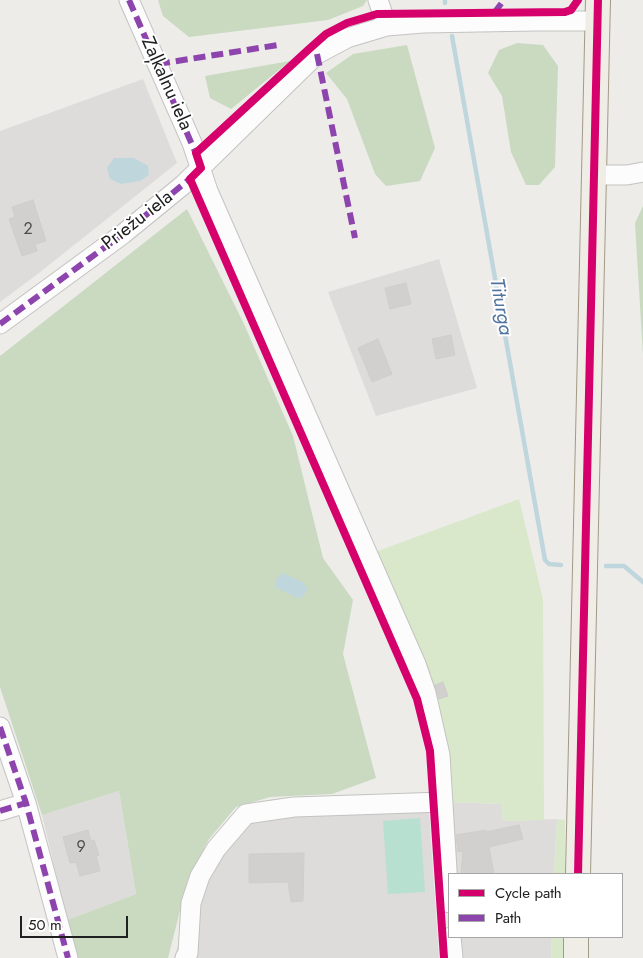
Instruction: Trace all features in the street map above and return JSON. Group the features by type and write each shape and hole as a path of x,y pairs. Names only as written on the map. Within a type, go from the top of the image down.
{"main road":[{"path":"578,873 598,11"},
{"path":"576,938 576,958"}],"street":[{"name":"Zaļkalnu iela","path":"129,0 192,142 208,191 419,672 426,693 440,755 448,886"},
{"path":"378,0 387,26"},
{"name":"Priežu iela","path":"0,324 123,234 201,168 318,54 347,38 387,26 423,23 536,21 598,11"},
{"path":"595,175 627,175 643,172"},
{"path":"0,727 26,802 68,958"},
{"path":"0,811 26,802"},
{"path":"186,958 188,953 191,903 200,876 216,849 246,814 294,807 443,802"},
{"path":"452,938 453,958"}],"shaded area":[{"path":"143,79 177,163 0,302 0,131"},
{"path":"439,259 477,388 376,416 328,292"},
{"path":"119,791 136,894 67,920 42,815"},
{"path":"428,798 439,958 174,958 181,935 186,902 245,809"},
{"path":"452,802 501,804 503,821 557,819 554,873 455,873"},
{"path":"459,938 552,938 551,958 460,958"}],"green space":[{"path":"158,0 367,0 363,6 328,20 189,37 163,16"},
{"path":"517,43 543,45 558,66 555,167 539,185 526,185 511,152 502,96 488,73 499,50"},
{"path":"407,45 435,148 420,181 386,186 375,174 347,99 326,73 353,54"},
{"path":"290,61 231,109 210,98 205,76"},
{"path":"643,206 643,355 635,223"},
{"path":"187,209 244,324 293,436 323,558 353,600 343,654 376,778 332,794 270,797 236,807 209,839 188,879 168,958 76,958 67,920 136,894 119,791 42,815 0,687 0,356"},
{"path":"519,499 543,599 544,820 503,821 501,804 452,802 375,552"},
{"path":"420,818 425,892 388,894 383,821"},
{"path":"557,819 565,820 565,873 554,873"},
{"path":"552,938 563,938 563,958 551,958"}],"water":[{"path":"114,158 134,158 148,166 149,175 140,181 121,184 110,179 107,168"},
{"path":"282,573 302,582 308,589 300,599 275,587 275,581"}],"building":[{"path":"33,200 46,241 35,244 37,251 22,256 9,219 15,217 12,207"},
{"path":"406,283 411,304 390,309 385,288"},
{"path":"451,335 455,355 436,359 432,339"},
{"path":"378,339 392,374 372,382 358,348"},
{"path":"443,682 448,696 439,699 435,685"},
{"path":"519,825 523,839 489,847 494,873 461,873 463,851 458,852 456,835 486,830 486,832"},
{"path":"88,830 91,841 94,840 99,855 96,856 100,871 80,876 76,862 70,863 63,837"},
{"path":"304,853 303,901 291,902 288,882 249,883 249,854"}],"waterway":[{"name":"Titurga","path":"452,36 545,560 549,564 561,565"},
{"name":"Titurga","path":"606,566 624,566 643,582"}],"marked path":[{"path":"129,0 197,156"},
{"path":"494,13 504,0"},
{"path":"158,64 278,45"},
{"path":"317,54 355,238"},
{"path":"0,324 123,234 192,177"},
{"path":"0,727 26,803 68,958"},
{"path":"0,811 26,803"}],"cycle path":[{"path":"444,958 430,751 417,699 190,179 201,168 196,153 326,34 347,23 377,14 565,12 571,10 578,0"},
{"path":"578,873 598,0"}]}
